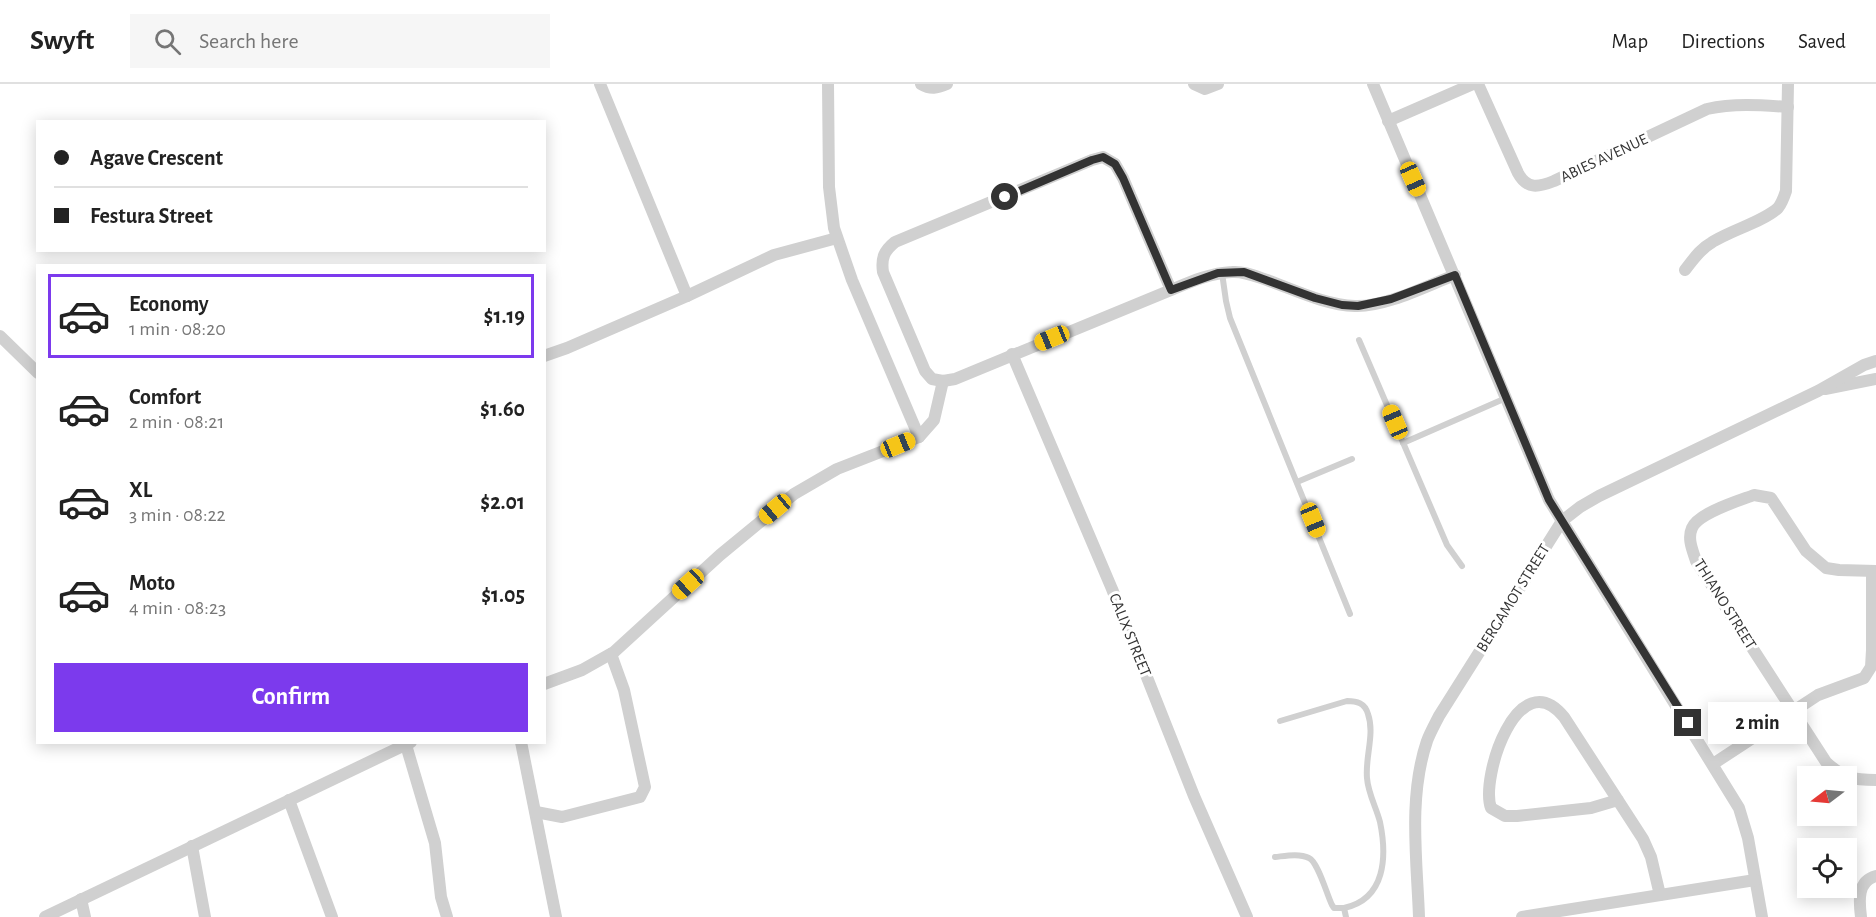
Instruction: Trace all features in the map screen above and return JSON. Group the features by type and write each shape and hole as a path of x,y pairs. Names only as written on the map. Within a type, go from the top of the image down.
{"street":[{"path":"600,84 687,296"},
{"path":"828,84 829,187 837,238 852,280 919,436"},
{"path":"924,86 936,88 947,84"},
{"path":"1194,84 1205,89 1218,84"},
{"path":"1373,84 1549,500 1739,808 1748,838 1762,917"},
{"path":"1388,121 1473,84"},
{"name":"ABIES AVENUE","path":"1478,84 1518,173 1527,184 1532,186 1541,186 1554,181 1707,109 1732,105 1788,107"},
{"path":"1685,270 1710,243 1768,214 1783,201 1788,84"},
{"path":"1171,290 1123,178 1115,164 1103,157 895,242 883,254 881,262 883,272 925,371 932,379 943,381 955,379 1012,354 1171,290 1195,280 1222,273 1244,272 1315,298 1342,305 1358,306 1391,299 1455,275"},
{"path":"546,355 687,296 774,255 837,238"},
{"path":"0,336 36,371"},
{"name":"CALIX STREET","path":"1012,354 1112,589 1194,796 1247,917"},
{"name":"BERGAMOT STREET","path":"1419,917 1415,808 1427,742 1439,716 1562,521 1599,496 1876,361"},
{"name":"BERGAMOT STREET","path":"1818,391 1876,379"},
{"path":"546,683 582,670 611,654 628,641 720,555 794,494 837,469 919,436 934,420 943,381"},
{"name":"THIANO STREET","path":"1874,571 1826,568 1806,551 1771,498 1762,495 1754,495 1701,517 1692,528 1690,539 1696,561 1826,762 1838,774 1862,780 1876,780"},
{"path":"1713,764 1818,695 1864,678 1871,667 1874,571"},
{"path":"536,812 562,817 588,812 640,797 645,787 624,690 611,654"},
{"path":"1618,801 1591,808 1517,816 1505,816 1491,808 1488,801 1488,790 1492,770 1500,745 1517,712 1537,700 1546,702 1557,709 1618,801 1648,848 1660,896"},
{"path":"45,917 409,744 435,843 441,897 447,917"},
{"path":"521,744 556,917"},
{"path":"289,800 332,917"},
{"path":"192,846 205,917"},
{"path":"1861,917 1859,893 1864,883 1876,876"},
{"path":"1522,917 1582,913 1660,896 1755,880"},
{"path":"81,899 85,917"}],"lane":[{"path":"1222,273 1230,318 1350,614"},
{"path":"1359,340 1447,545 1462,566"},
{"path":"1404,443 1506,398"},
{"path":"1297,482 1352,459"},
{"path":"1275,857 1301,855 1310,858 1316,865 1334,908 1344,908 1372,894 1378,883 1383,844 1367,778 1370,726 1365,706 1356,701 1347,701 1280,721"},
{"path":"1344,908 1346,917"}],"route":[{"path":"1005,197 1103,157 1115,164 1123,178 1171,290 1218,273 1244,272 1315,298 1342,305 1358,306 1391,299 1455,275 1549,500 1688,723"}]}
